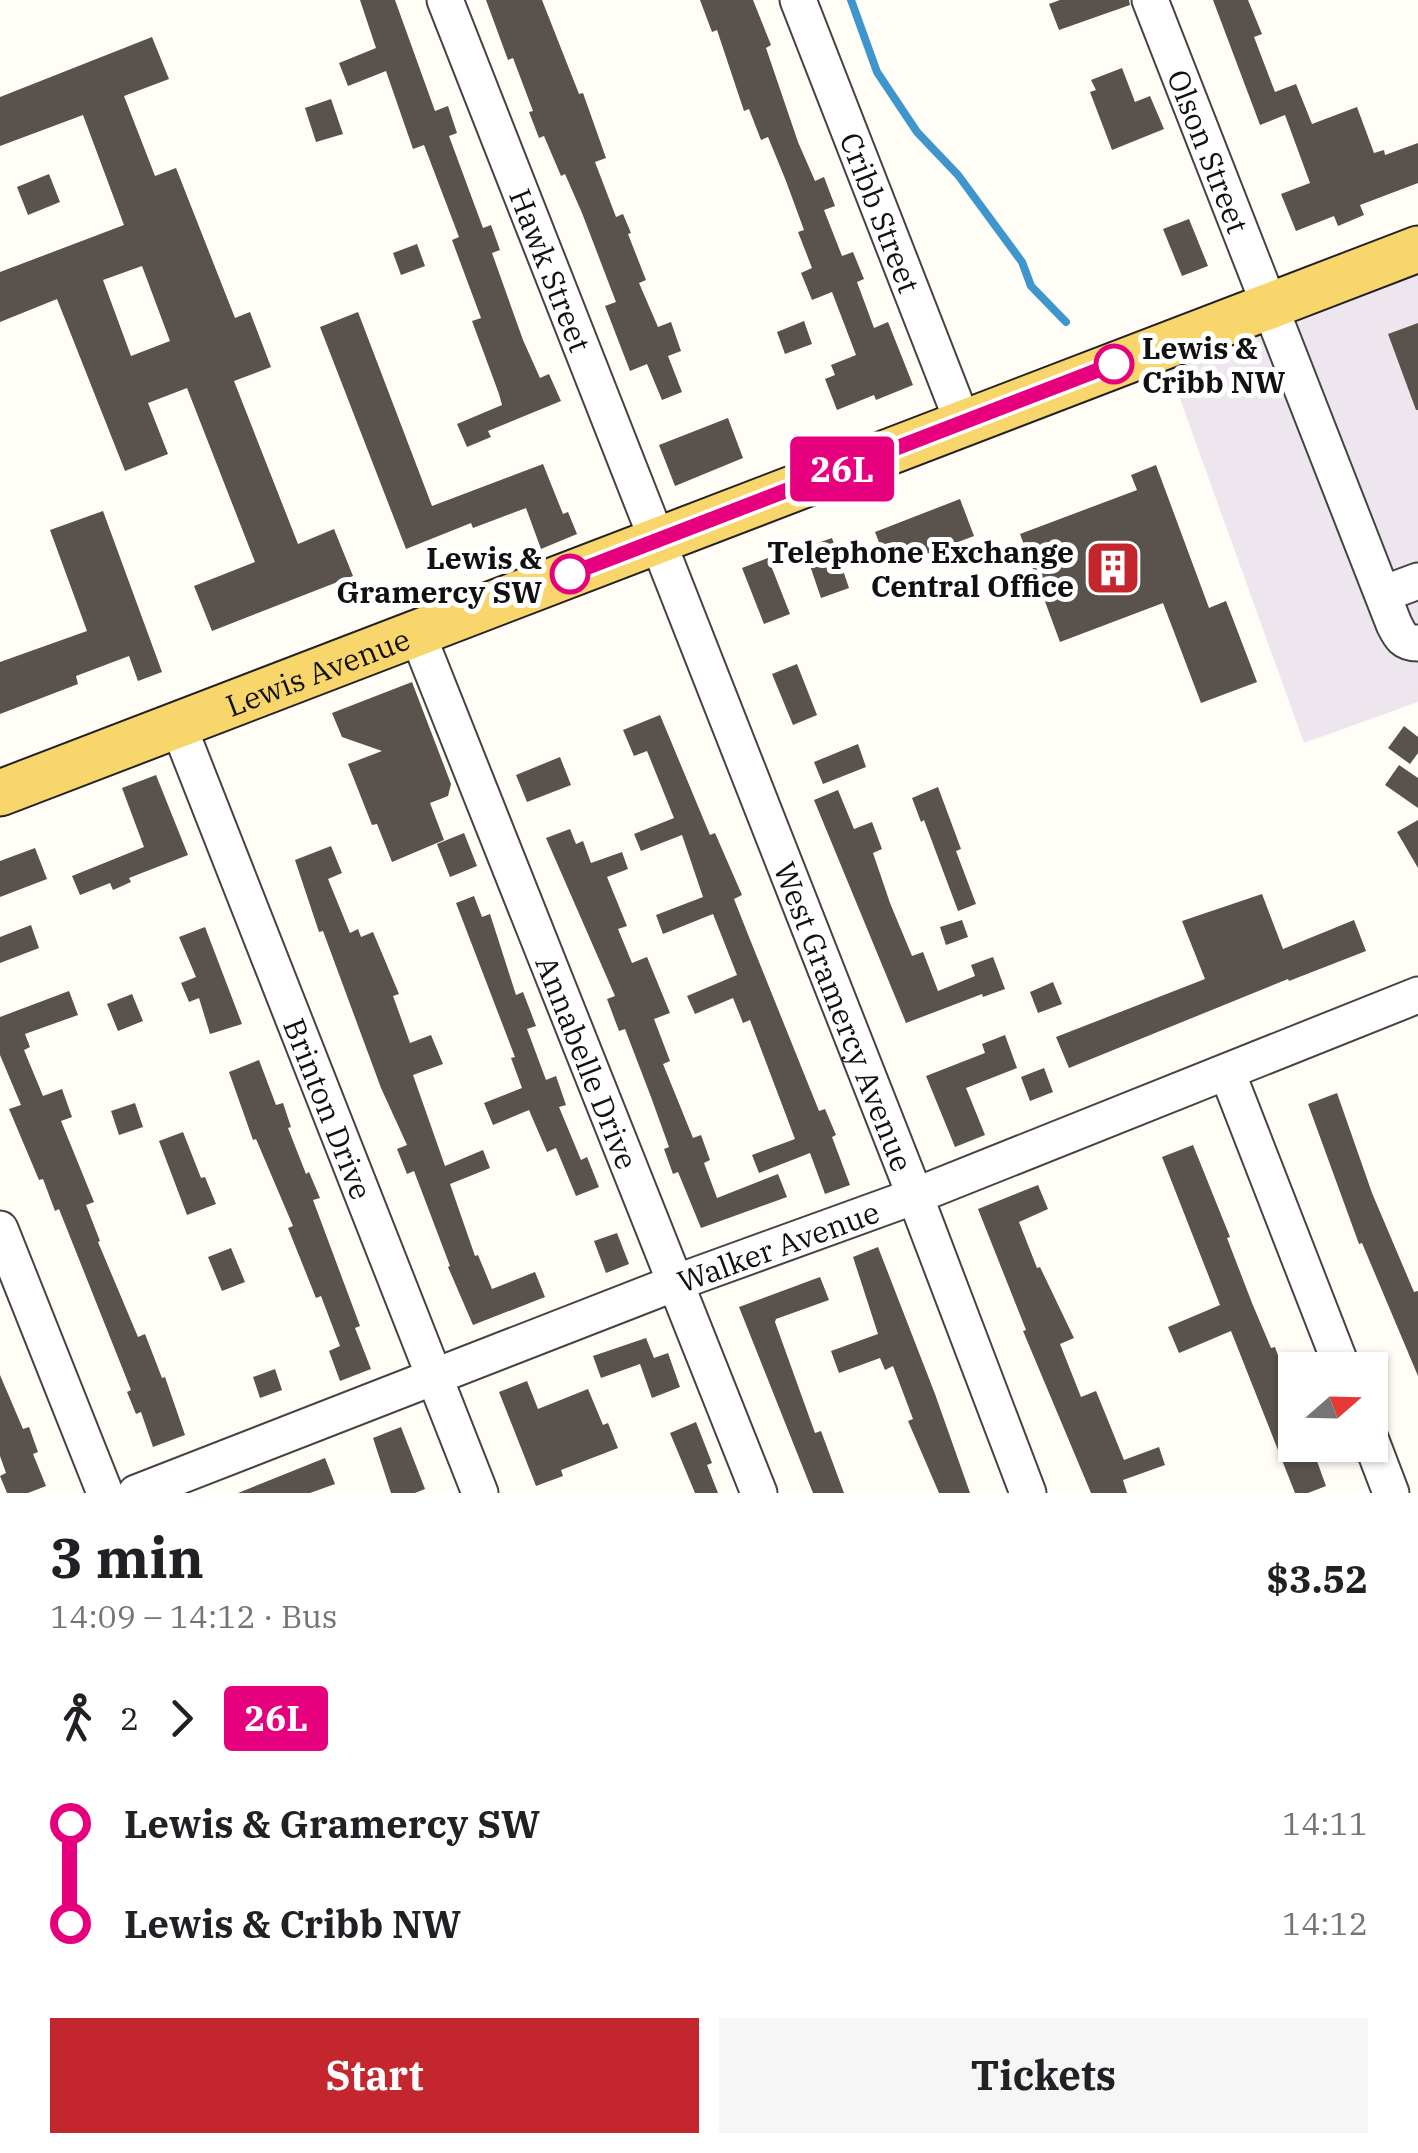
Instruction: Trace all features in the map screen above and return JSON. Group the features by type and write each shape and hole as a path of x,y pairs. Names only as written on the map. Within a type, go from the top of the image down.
{"main road":[{"name":"Lewis Avenue","path":"0,793 1418,249"}],"street":[{"name":"Hawk Street","path":"445,0 656,541"},
{"name":"Cribb Street","path":"798,0 963,423"},
{"name":"Olson Street","path":"1150,0 1382,594 1401,638 1418,643"},
{"name":"West Gramercy Avenue","path":"656,541 1028,1493"},
{"path":"1382,594 1418,581"},
{"name":"Annabelle Drive","path":"417,633 759,1493"},
{"name":"Brinton Drive","path":"178,725 480,1493"},
{"name":"Walker Avenue","path":"136,1493 676,1283 915,1196 1418,995"},
{"path":"1228,1072 1336,1352"},
{"path":"0,1229 105,1493"},
{"path":"1379,1462 1391,1493"}],"shaded area":[{"path":"1418,249 1418,702 1304,743 1161,346"}],"building":[{"path":"360,0 395,0 435,111 448,106 457,133 449,136 483,228 491,225 500,250 492,253 523,340 540,378 549,374 561,401 488,431 491,437 467,447 457,424 502,405 472,321 481,318 452,240 459,237 424,145 413,149 386,71 348,86 339,63 376,48"},
{"path":"486,0 542,0 579,94 583,93 606,158 595,162 616,217 623,214 631,233 628,234 646,280 639,283 658,327 671,322 681,351 668,356 682,392 662,400 647,364 630,371 605,306 616,302 582,213 544,136 539,138 513,58 508,60"},
{"path":"700,0 753,0 771,45 766,48 798,142 815,181 824,177 835,206 824,210 842,256 853,252 864,279 857,282 874,328 888,322 913,385 837,410 825,379 835,375 831,365 856,355 832,292 812,300 801,273 812,268 798,232 804,230 786,181 768,137 761,140 749,109 744,111 717,30 712,32"},
{"path":"1060,0 1129,0 1130,5 1059,30 1049,4"},
{"path":"1213,0 1248,0 1262,34 1254,37 1275,92 1296,84 1312,124 1357,107 1374,153 1384,150 1385,155 1418,143 1418,183 1360,205 1364,215 1338,226 1334,216 1296,231 1281,194 1310,183 1285,115 1260,125"},
{"path":"152,37 169,79 124,96 155,176 176,168 235,318 250,312 271,367 234,381 298,544 334,529 353,576 212,631 194,586 255,562 187,388 148,403 168,454 125,471 57,299 0,322 0,272 124,225 83,115 0,146 0,97","holes":["142,266 170,341 131,356 103,280"]},
{"path":"1122,68 1135,102 1150,96 1164,129 1112,150 1090,92 1096,90 1091,80"},
{"path":"331,99 343,134 316,142 305,108"},
{"path":"49,174 60,202 28,215 17,187"},
{"path":"1189,219 1208,266 1182,276 1163,229"},
{"path":"417,244 425,266 401,275 393,253"},
{"path":"358,312 432,506 543,464 563,514 568,512 577,534 541,549 526,508 473,528 471,523 406,549 320,327"},
{"path":"804,321 812,344 785,354 777,332"},
{"path":"1418,323 1418,410 1416,410 1388,334"},
{"path":"728,418 743,458 675,486 659,445"},
{"name":"Telephone Exchange Central Office","path":"1156,465 1209,608 1226,601 1257,682 1201,703 1163,603 1060,642 1020,534 1137,490 1131,475"},
{"path":"960,499 974,536 889,568 875,532"},
{"path":"103,511 162,672 138,681 129,656 76,676 78,684 0,714 0,662 87,631 50,530"},
{"path":"832,538 849,588 821,598 804,548"},
{"path":"768,558 790,614 764,624 742,568"},
{"path":"797,664 817,715 793,725 772,674"},
{"path":"412,682 451,784 448,796 430,803 444,840 392,862 377,824 372,825 348,764 382,751 342,737 332,713"},
{"path":"660,715 710,835 715,833 742,895 734,899 819,1111 825,1109 836,1135 832,1137 850,1185 825,1194 810,1153 759,1173 752,1155 795,1139 750,1020 743,1023 733,998 695,1014 687,996 737,975 713,914 663,934 656,915 703,897 682,835 641,851 634,834 674,818 647,751 634,756 623,730"},
{"path":"1404,726 1418,737 1418,753 1410,764 1388,748"},
{"path":"858,744 866,767 823,784 814,762"},
{"path":"560,757 571,785 527,802 516,775"},
{"path":"1399,765 1418,778 1418,808 1385,785"},
{"path":"156,775 188,855 129,878 131,882 113,890 110,883 80,895 72,876 144,847 122,788"},
{"path":"938,787 976,904 958,911 912,798"},
{"path":"838,790 854,829 872,822 882,849 873,853 890,903 912,956 923,952 938,991 975,976 971,965 993,957 1005,989 906,1023 814,800"},
{"path":"1418,820 1418,868 1397,832"},
{"path":"570,829 576,844 583,841 591,863 622,852 628,869 607,877 627,926 618,929 632,963 647,957 670,1013 654,1019 670,1061 663,1064 693,1138 701,1135 710,1160 704,1163 717,1198 778,1174 787,1197 701,1228 678,1172 673,1174 664,1149 669,1147 651,1097 625,1029 619,1031 607,999 615,996 546,838"},
{"path":"464,833 477,866 450,877 437,844"},
{"path":"331,846 342,873 328,879 350,933 358,929 361,937 373,932 399,994 393,996 410,1043 431,1035 443,1064 413,1075 445,1166 483,1150 490,1168 450,1184 475,1256 478,1255 492,1289 535,1272 545,1297 473,1325 414,1171 407,1174 397,1149 407,1145 381,1088 323,931 319,932 295,860"},
{"path":"35,848 47,879 0,897 0,861"},
{"path":"1262,894 1283,949 1354,920 1366,951 1069,1068 1056,1037 1205,979 1182,921"},
{"path":"474,896 482,917 490,914 516,995 523,992 536,1026 527,1029 546,1080 556,1076 566,1105 559,1107 581,1160 587,1157 599,1187 576,1196 556,1148 547,1152 529,1110 493,1125 484,1103 522,1088 511,1058 515,1057 456,903"},
{"path":"962,920 968,937 946,945 940,927"},
{"path":"31,925 39,948 0,963 0,937"},
{"path":"205,927 242,1024 210,1034 199,998 189,1002 181,983 196,977 179,937"},
{"path":"1053,982 1062,1004 1038,1013 1030,992"},
{"path":"69,991 78,1015 25,1034 30,1047 24,1050 43,1096 62,1089 72,1117 61,1121 94,1202 86,1205 98,1242 138,1337 145,1334 162,1378 165,1377 185,1435 153,1447 141,1412 136,1414 127,1392 131,1390 59,1209 55,1211 43,1179 39,1180 9,1109 21,1105 0,1055 0,1017"},
{"path":"132,994 143,1021 118,1031 107,1004"},
{"path":"1005,1035 1017,1068 966,1088 985,1135 955,1147 926,1076 985,1053 982,1044"},
{"path":"259,1060 276,1105 283,1103 291,1127 288,1128 320,1198 313,1200 360,1326 355,1328 371,1369 340,1381 329,1351 340,1346 321,1296 316,1298 288,1228 293,1226 256,1139 253,1140 229,1072"},
{"path":"1044,1068 1053,1092 1030,1101 1021,1077"},
{"path":"1337,1093 1372,1193 1414,1292 1418,1291 1418,1376 1362,1243 1359,1244 1308,1104"},
{"path":"135,1103 143,1127 119,1135 111,1111"},
{"path":"183,1132 216,1204 187,1215 159,1141"},
{"path":"1193,1145 1252,1303 1271,1348 1275,1347 1278,1450 1231,1331 1179,1353 1168,1327 1220,1305 1162,1157"},
{"path":"1038,1185 1048,1209 1019,1222 1037,1268 1040,1267 1074,1338 1060,1344 1081,1397 1096,1391 1124,1460 1159,1447 1165,1465 1123,1480 1127,1493 1091,1493 1023,1331 1026,1330 978,1209"},
{"path":"617,1233 629,1264 606,1273 594,1241"},
{"path":"878,1247 970,1493 939,1493 908,1421 913,1419 893,1366 885,1370 880,1358 839,1373 831,1351 878,1334 853,1257"},
{"path":"231,1248 245,1282 222,1291 208,1257"},
{"path":"820,1277 829,1300 775,1322 815,1433 821,1431 844,1493 813,1493 739,1307"},
{"path":"646,1338 654,1358 668,1353 680,1387 652,1398 640,1364 601,1378 593,1356"},
{"path":"275,1369 282,1390 260,1398 253,1377"},
{"path":"0,1375 23,1429 29,1427 38,1452 33,1454 46,1486 28,1493 7,1493 0,1476 6,1473 0,1456"},
{"path":"527,1381 538,1409 588,1389 618,1448 561,1470 563,1476 536,1486 499,1392"},
{"path":"696,1422 712,1463 707,1465 718,1493 695,1493 670,1433"},
{"path":"401,1427 425,1489 415,1493 391,1493 373,1438"},
{"path":"325,1458 335,1484 310,1493 238,1493"},
{"path":"1283,1462 1317,1462 1326,1486 1295,1493"}],"waterway":[{"path":"851,0 877,72 917,132 958,175 1022,262 1031,286 1066,322"}],"bus line":[{"name":"26L","path":"570,574 1114,364"}],"place":[{"name":"Lewis & Cribb NW","path":"1114,364"},
{"name":"Telephone Exchange Central Office","path":"1113,568"},
{"name":"Lewis & Gramercy SW","path":"570,574"}]}
